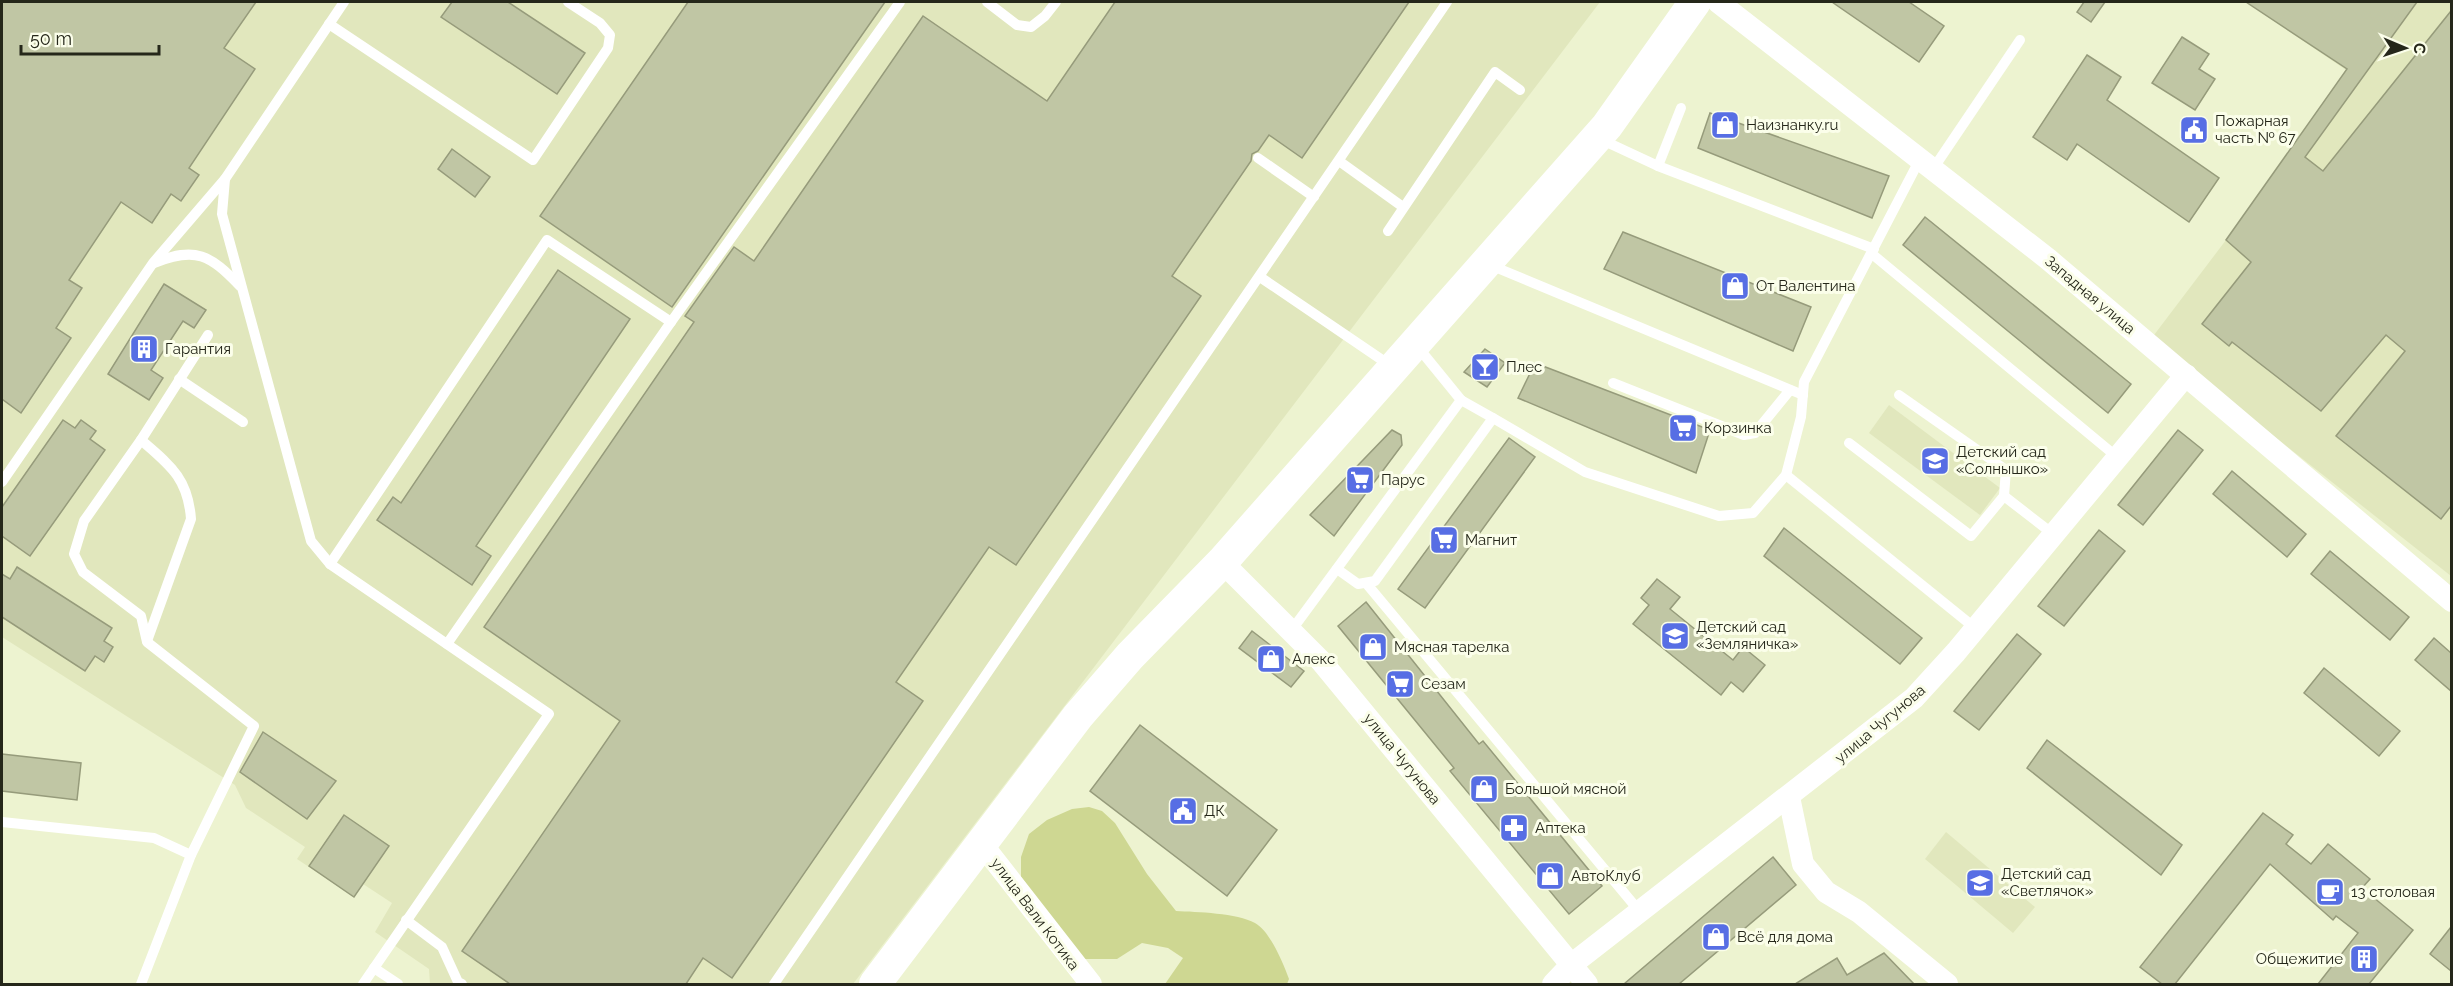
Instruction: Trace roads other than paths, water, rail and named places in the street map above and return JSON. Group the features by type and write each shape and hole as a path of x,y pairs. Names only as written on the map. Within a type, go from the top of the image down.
{"main road":[{"path":"876,984 1078,716 1130,656 1222,562 1597,137 1642,80 1695,2"}],"street":[{"name":"Западная улица","path":"1718,2 2048,259 2451,601"},
{"name":"улица Чугунова","path":"1553,984 1571,965 1789,798 1914,698 2186,375"},
{"name":"улица Чугунова","path":"1222,562 1321,661 1587,984"},
{"path":"1789,798 1803,864 1826,892 1859,912 1947,984"},
{"name":"улица Вали Котика","path":"981,843 1091,984"}],"lane":[{"path":"2,482 153,263 225,179 344,2"},
{"path":"329,24 533,160 608,48 610,35 600,23 568,2"},
{"path":"447,644 671,322 900,2"},
{"path":"987,2 1017,25 1031,27 1045,16 1056,2"},
{"path":"774,984 1447,2"},
{"path":"1414,343 1461,400 1586,472 1719,516 1753,513 1786,475 1801,417 1804,382 1873,252 1927,164 2020,40"},
{"path":"1388,231 1495,72 1520,90"},
{"path":"1658,166 1681,108"},
{"path":"1597,137 1658,166 1873,252 2117,457"},
{"path":"1258,158 1314,197"},
{"path":"1339,161 1403,207"},
{"path":"225,179 222,214 311,541 330,564 549,714 363,984"},
{"path":"330,564 547,240 671,322"},
{"path":"153,263 179,253 203,256 222,267 242,289"},
{"path":"1485,263 1803,395"},
{"path":"1260,277 1392,367"},
{"path":"141,984 190,855 254,726 147,642 141,616 82,573 74,554 84,521 141,440 208,334"},
{"path":"179,379 243,422"},
{"path":"1613,383 1744,435 1755,433 1790,390"},
{"path":"1849,443 1971,536 2004,496 2006,470 1899,395"},
{"path":"1291,631 1461,400"},
{"path":"1337,569 1358,584 1376,581 1493,418"},
{"path":"141,440 175,469 189,498 190,519 147,642"},
{"path":"1786,475 1975,628"},
{"path":"2004,496 2053,534"},
{"path":"1366,583 1640,912"},
{"path":"2,822 154,838 190,855"},
{"path":"406,920 442,947 458,982 462,984"},
{"path":"374,968 398,984"}],"place":[{"name":"Наизнанку.ru","path":"1725,125"},
{"name":"Пожарная часть № 67","path":"2194,130"},
{"name":"От Валентина","path":"1735,286"},
{"name":"Гарантия","path":"144,349"},
{"name":"Плес","path":"1485,367"},
{"name":"Корзинка","path":"1683,428"},
{"name":"Детский сад «Солнышко»","path":"1935,461"},
{"name":"Парус","path":"1360,480"},
{"name":"Магнит","path":"1444,540"},
{"name":"Детский сад «Земляничка»","path":"1675,636"},
{"name":"Мясная тарелка","path":"1373,647"},
{"name":"Алекс","path":"1271,659"},
{"name":"Сезам","path":"1400,684"},
{"name":"Большой мясной","path":"1484,789"},
{"name":"ДК","path":"1183,811"},
{"name":"Аптека","path":"1514,828"},
{"name":"АвтоКлуб","path":"1550,876"},
{"name":"Детский сад «Светлячок»","path":"1980,883"},
{"name":"13 столовая","path":"2330,892"},
{"name":"Всё для дома","path":"1716,937"},
{"name":"Общежитие","path":"2364,959"}]}
